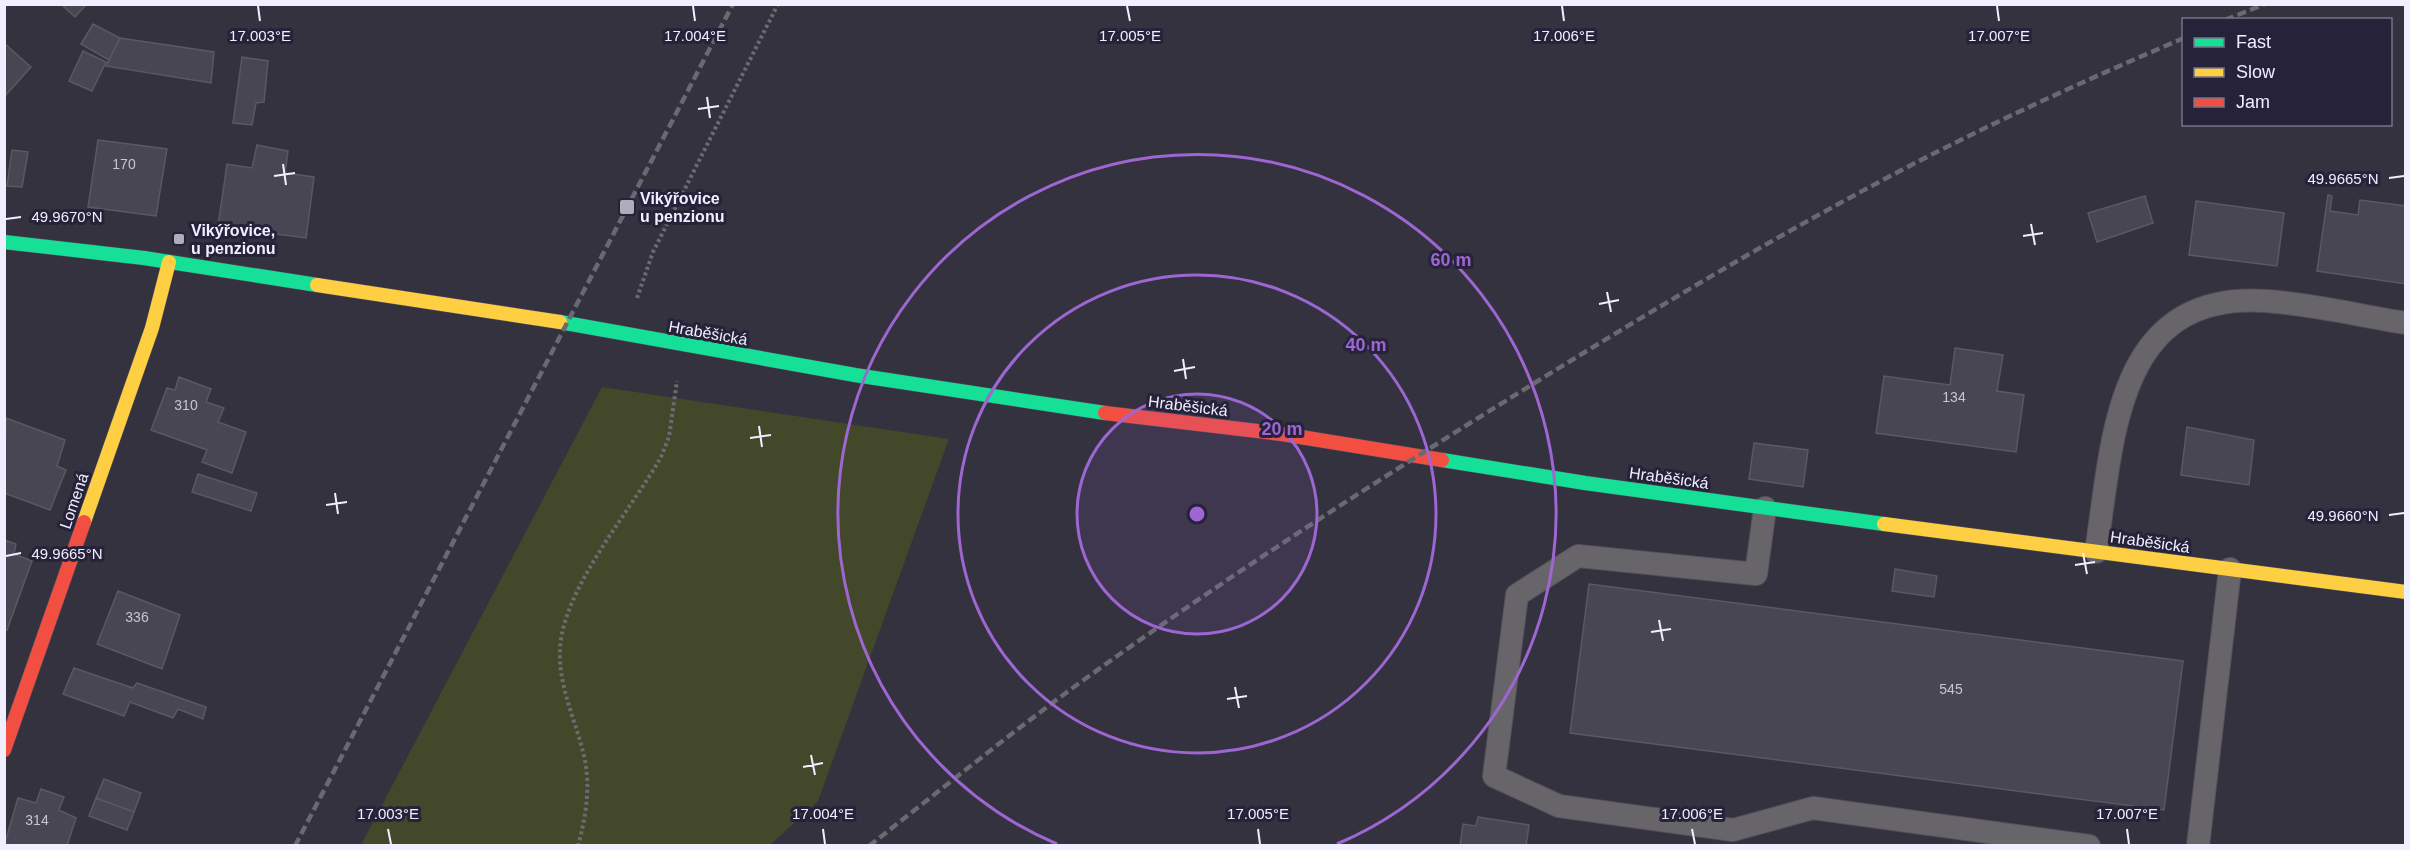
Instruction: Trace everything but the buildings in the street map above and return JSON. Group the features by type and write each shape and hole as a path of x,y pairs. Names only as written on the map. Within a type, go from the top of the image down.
{"street":[{"name":"Hraběšická","path":"4,242 169,262 1054,406 1282,434 1585,483 1766,508 2406,592"},
{"name":"Lomená","path":"4,750 152,328 169,262"}],"lane":[{"path":"2096,552 2121,403 2132,371 2153,342 2171,325 2198,309 2229,302 2266,301 2406,323"},
{"path":"1766,508 1756,574 1578,556 1517,595 1494,776 1559,806 1733,830 1813,808 2089,846"},
{"path":"2198,846 2230,569"}],"path":[{"path":"627,335 652,252 778,4"},
{"path":"578,846 587,808 588,784 585,757 561,673 562,631 568,610 582,583 661,458 674,410 679,345"}],"green space":[{"path":"602,387 949,439 818,801 770,845 361,845"}],"railway":[{"path":"295,846 733,4"},
{"path":"2230,18 2265,4"},
{"path":"869,846 1051,704 1130,647 1339,506 1445,438 1641,318 1832,207 1956,142 2107,71 2182,39"}],"traffic: fast":[{"path":"4,242 144,258 317,285"},
{"path":"560,322 855,375 1105,413"},
{"path":"1442,460 1585,483 1884,524"}],"traffic: slow":[{"path":"84,522 152,328 169,262"},
{"path":"317,285 560,322"},
{"path":"1884,524 2406,592"}],"traffic: jam":[{"path":"1105,413 1282,434 1442,460"},
{"path":"4,750 84,522"}],"place":[{"name":"Vikýřovice u penzionu","path":"627,207"},
{"name":"Vikýřovice, u penzionu","path":"179,239"}]}
